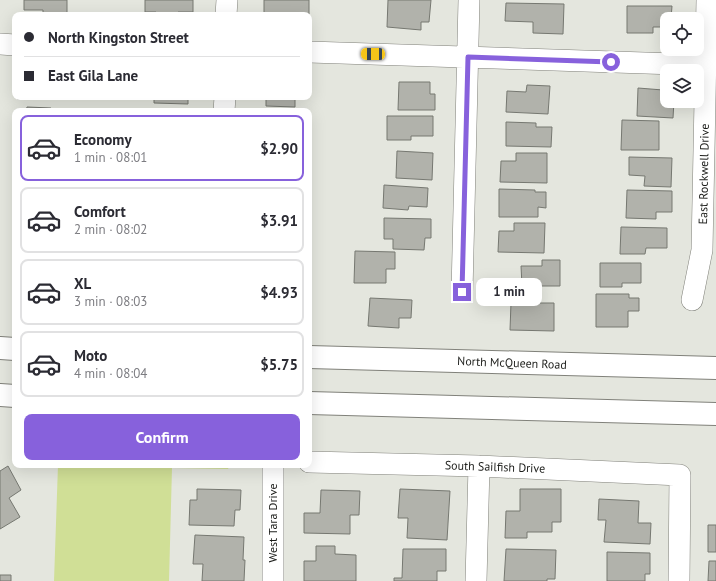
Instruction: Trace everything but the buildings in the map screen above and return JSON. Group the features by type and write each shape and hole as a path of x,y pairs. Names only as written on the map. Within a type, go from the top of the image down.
{"main road":[{"path":"0,348 12,349"},
{"name":"North McQueen Road","path":"312,357 716,368"},
{"path":"0,395 12,396"},
{"path":"312,403 716,414"}],"street":[{"path":"226,12 227,0"},
{"path":"462,292 470,0"},
{"name":"East Rockwell Drive","path":"692,300 702,250 707,0"},
{"path":"0,44 12,45"},
{"path":"312,52 706,65"},
{"name":"South Sailfish Drive","path":"312,462 479,466 680,475 678,581"},
{"path":"476,581 479,466"},
{"name":"West Tara Drive","path":"273,468 273,581"}],"green space":[{"path":"58,468 172,468 169,581 54,581"},
{"path":"172,468 228,468 228,469"}],"route":[{"path":"462,292 468,57 611,62"}]}
